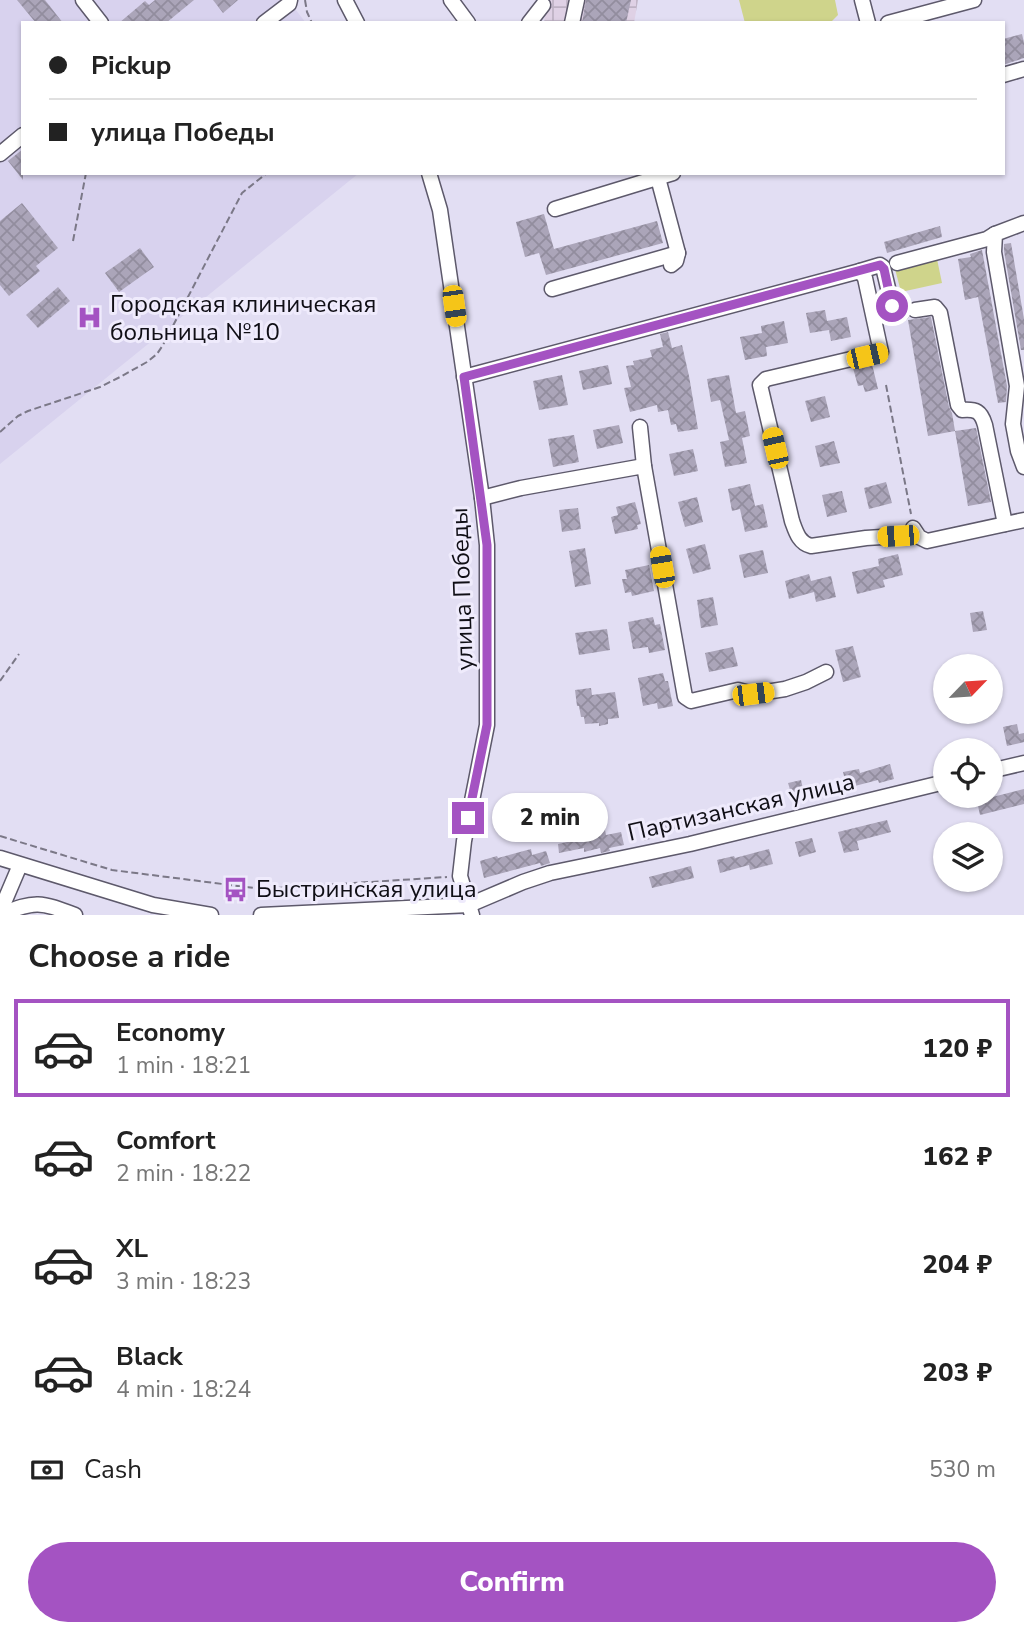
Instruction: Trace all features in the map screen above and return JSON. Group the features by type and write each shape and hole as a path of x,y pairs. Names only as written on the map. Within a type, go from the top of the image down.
{"street":[{"path":"83,0 99,21"},
{"path":"267,21 289,4 290,0"},
{"path":"345,0 356,21"},
{"path":"451,0 467,21"},
{"path":"572,21 577,0"},
{"path":"862,0 867,21"},
{"path":"895,21 974,0"},
{"path":"531,21 543,5"},
{"path":"1005,74 1024,69"},
{"path":"0,154 21,137"},
{"name":"улица Победы","path":"430,175 440,210 487,545 487,725 464,841 460,876 471,910"},
{"path":"555,209 667,175"},
{"path":"552,289 674,259 658,178"},
{"path":"897,263 987,239 1024,223"},
{"path":"995,234 994,252 1020,402 1013,424 1024,467"},
{"path":"464,377 882,265 893,309 897,313 932,307 938,309 958,405 962,410 978,411 983,418 1005,524"},
{"path":"860,271 864,278 881,352 766,379 761,381 760,385 792,521 804,544 811,546 898,536"},
{"path":"640,427 644,466 685,697 691,701 738,690 753,694 768,692 806,682 826,672"},
{"path":"482,498 521,488 644,466"},
{"path":"914,528 919,537 927,541 1024,520"},
{"path":"1003,768 1024,763"},
{"name":"Партизанская улица","path":"471,910 523,882 550,873 690,844 933,785"},
{"path":"0,859 160,911 211,915"},
{"path":"0,914 20,865"},
{"path":"0,914 33,903 75,915"},
{"path":"261,915 471,910 481,915"}],"path":[{"path":"305,0 311,21"},
{"path":"73,241 86,175"},
{"path":"0,432 18,416 100,387 157,354 242,193 265,175"},
{"path":"886,385 914,528"},
{"path":"0,681 19,654"},
{"path":"0,836 112,870 262,889 460,876"}],"shaded area":[{"name":"Городская клиническая больница №10","path":"0,0 288,0 304,21 21,21 21,175 357,175 0,464"},
{"path":"547,0 638,0 634,21 544,21"}],"green space":[{"path":"739,0 835,0 838,15 832,21 744,21"},
{"path":"937,259 942,283 901,292 895,269"}],"building":[{"path":"17,0 45,0 61,21 34,21"},
{"path":"155,0 194,0 168,21 121,21 145,1 149,5"},
{"path":"213,0 238,0 223,13"},
{"path":"586,0 631,0 626,21 582,21"},
{"path":"1022,34 1024,58 1005,64 1005,38"},
{"path":"21,151 23,180 8,161"},
{"path":"22,203 58,248 36,266 40,271 9,296 0,285 0,221"},
{"path":"544,214 554,249 657,221 663,243 546,275 539,253 525,257 516,222"},
{"path":"940,226 942,237 887,253 884,242"},
{"path":"1011,243 1024,319 1024,350 1021,350 1004,251 1004,244"},
{"path":"140,248 154,267 119,292 105,273"},
{"path":"982,250 1007,386 1006,402 998,403 978,297 965,300 958,259 971,257 970,254"},
{"path":"58,287 70,301 38,328 26,315"},
{"path":"825,310 827,321 847,317 851,337 831,341 829,330 810,333 806,313"},
{"path":"931,317 955,431 928,436 908,320"},
{"path":"784,321 788,343 766,347 767,356 745,360 740,337 762,333 761,326"},
{"path":"668,332 672,348 682,345 698,429 678,432 676,424 671,425 668,410 658,412 657,405 630,412 624,388 631,387 626,366 634,365 633,361 652,357 650,350 663,347 660,334"},
{"path":"872,364 878,389 865,392 863,385 858,386 853,368"},
{"path":"608,365 612,384 583,390 579,371"},
{"path":"562,375 568,405 539,410 533,381"},
{"path":"729,375 736,413 745,411 750,436 742,438 747,463 725,467 720,442 729,440 720,400 711,402 707,379"},
{"path":"825,396 830,417 811,422 805,401"},
{"path":"619,425 623,443 597,449 593,430"},
{"path":"976,428 991,502 968,506 955,431"},
{"path":"574,435 579,462 553,467 548,439"},
{"path":"834,441 840,463 820,467 815,446"},
{"path":"693,449 698,471 674,476 669,454"},
{"path":"886,482 892,503 869,509 864,488"},
{"path":"750,484 755,506 763,504 768,527 745,532 740,509 732,511 728,489"},
{"path":"842,491 847,512 827,517 822,495"},
{"path":"697,497 703,522 685,527 678,502"},
{"path":"635,502 641,524 637,525 638,529 615,534 611,517 618,515 616,507"},
{"path":"578,508 581,529 562,532 559,510"},
{"path":"705,544 711,569 693,574 686,549"},
{"path":"585,548 591,584 575,587 569,551"},
{"path":"763,550 768,573 744,578 739,555"},
{"path":"898,554 903,575 883,580 885,587 857,594 852,572 879,566 878,559"},
{"path":"649,565 654,591 632,596 631,592 625,593 622,579 627,579 625,570"},
{"path":"809,574 811,581 831,576 836,597 816,602 814,592 789,599 785,581"},
{"path":"713,597 718,625 701,628 697,600"},
{"path":"983,611 987,630 973,632 970,613"},
{"path":"653,617 655,625 660,624 665,650 649,653 648,647 633,649 628,622"},
{"path":"607,629 610,650 579,655 575,633"},
{"path":"853,646 861,677 843,682 835,650"},
{"path":"733,647 738,666 709,672 705,653"},
{"path":"663,673 665,681 668,681 673,706 658,709 657,703 643,706 638,678"},
{"path":"591,688 592,695 615,692 619,718 608,719 608,724 599,726 599,723 585,724 577,706 575,690"},
{"path":"1017,724 1019,734 1024,733 1024,742 1007,746 1003,727"},
{"path":"890,764 894,779 847,788 843,772 859,769 860,773"},
{"path":"801,780 804,793 792,796 788,783"},
{"path":"1024,789 1024,804 980,815 978,808 1003,808 1003,794"},
{"path":"691,814 694,823 643,841 639,826"},
{"path":"887,820 891,832 857,841 859,850 844,853 838,832"},
{"path":"604,825 606,835 621,832 624,845 601,853 600,848 584,852 584,848 559,853 558,844 581,839 579,831"},
{"path":"812,838 816,852 799,857 795,842"},
{"path":"531,849 532,855 546,851 550,863 541,866 540,863 484,878 480,861"},
{"path":"769,849 773,864 750,870 749,865 720,873 717,860"},
{"path":"691,866 694,878 652,888 649,877"}],"place":[{"name":"Городская клиническая больница №10","path":"90,318"},
{"name":"Быстринская улица","path":"236,889"}],"route":[{"path":"468,818 487,725 487,545 464,377 880,265 884,269 892,306"}]}
